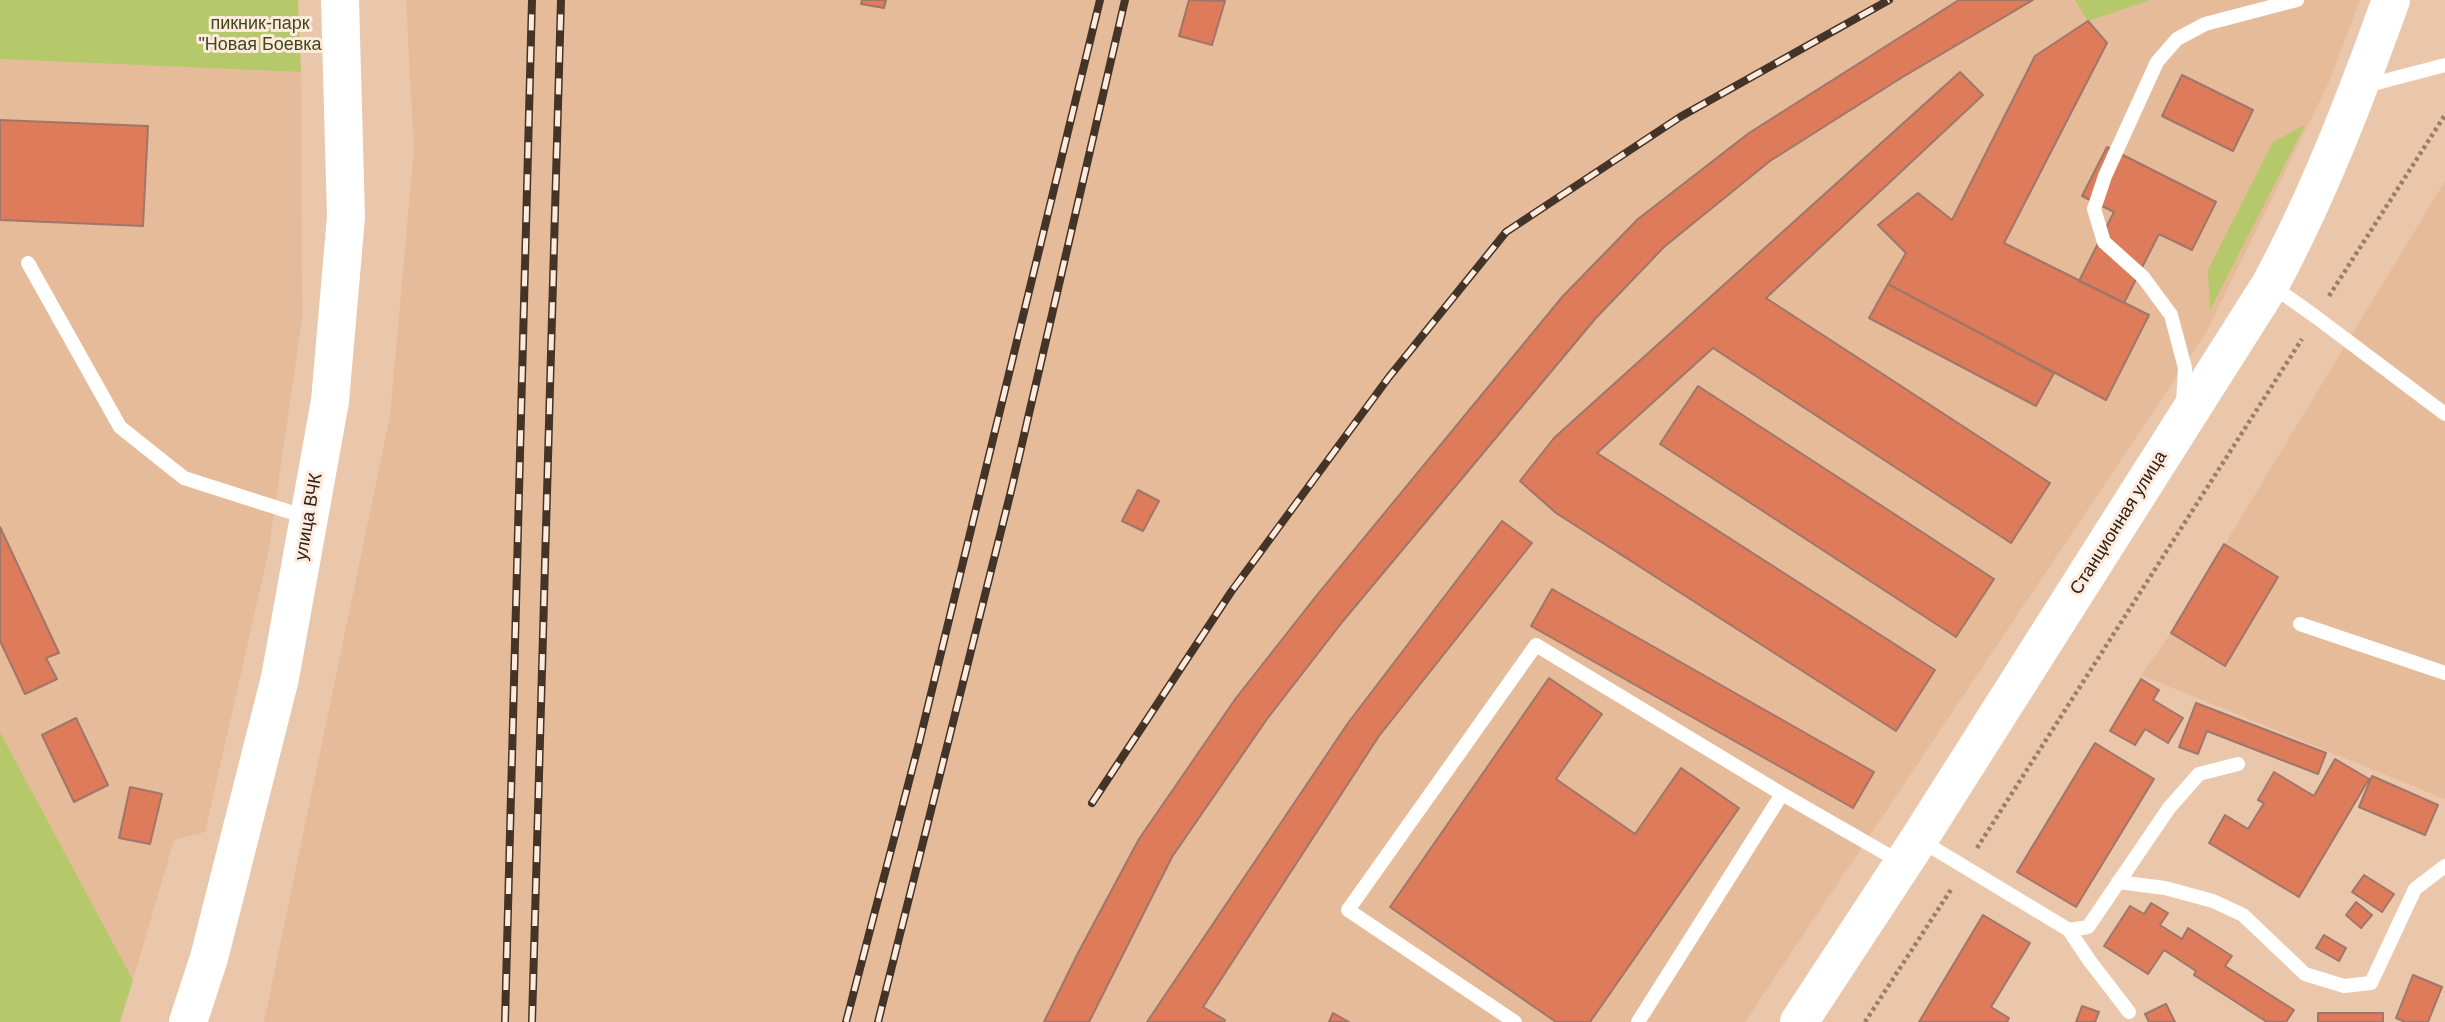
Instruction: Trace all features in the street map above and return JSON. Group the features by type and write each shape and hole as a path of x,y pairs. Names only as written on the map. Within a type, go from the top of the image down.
{"main road":[{"name":"улица ВЧК","path":"188,1022 209,958 280,678 330,401 346,217 340,0"},
{"name":"Станционная улица","path":"1798,1022 1911,852 2270,285 2293,241 2360,87 2391,0"}],"lane":[{"path":"2182,423 2185,368 2171,315 2143,277 2104,242 2094,209 2105,176 2157,62 2177,39 2205,24 2297,0"},
{"path":"2360,87 2445,65"},
{"path":"29,263 120,427 184,478 309,518"},
{"path":"2270,285 2445,414"},
{"path":"2300,624 2445,673"},
{"path":"1515,1022 1348,911 1536,645 1782,794 1911,852 1965,867 2068,930 2129,1012"},
{"path":"2068,930 2088,927 2169,808 2199,775 2238,764"},
{"path":"1638,1022 1782,794"},
{"path":"2118,882 2165,888 2213,901 2243,915 2305,974 2344,986 2371,983 2415,889 2445,866"}],"path":[{"path":"1865,1022 2445,115"}],"shaded area":[{"path":"406,0 2360,0 2329,82 2207,331 1745,1022 264,1022 390,416 414,149"},
{"path":"0,59 301,72 302,319 268,554 205,832 174,840 133,980 0,732"},
{"path":"2445,181 2445,799 2141,675 2171,633"}],"green space":[{"name":"пикник-парк \"Новая Боевка","path":"0,0 298,0 301,72 0,59"},
{"path":"2075,0 2150,0 2088,21"},
{"path":"2305,125 2210,310 2208,270 2273,142"},
{"path":"0,732 133,980 120,1022 0,1022"}],"building":[{"path":"862,0 886,0 884,8 861,4"},
{"path":"1189,0 1225,1 1212,45 1179,36"},
{"path":"1959,0 2033,0 1901,78 1770,161 1664,247 1595,319 1343,621 1267,719 1172,857 1089,1022 1044,1022 1139,839 1236,698 1317,595 1563,296 1638,219 1749,133"},
{"path":"2088,21 2107,43 2004,243 2149,315 2106,400 1888,284 1906,253 1878,225 1918,193 1952,220 2035,56"},
{"path":"1960,72 1983,95 1766,298 2050,483 2011,543 1713,348 1597,453 1935,670 1896,731 1556,513 1520,481 1554,438"},
{"path":"2182,75 2253,110 2233,151 2162,116"},
{"path":"0,120 148,126 143,226 0,220"},
{"path":"2107,147 2216,202 2192,250 2159,234 2124,303 2079,281 2114,212 2082,196"},
{"path":"1888,284 2054,373 2036,406 1869,318"},
{"path":"1698,386 1994,579 1956,637 1660,444"},
{"path":"1138,490 1159,501 1143,531 1122,521"},
{"path":"1502,521 1532,543 1379,736 1203,1007 1225,1020 1224,1022 1147,1022 1348,723"},
{"path":"0,527 59,653 46,658 57,679 25,694 0,641"},
{"path":"2224,544 2278,577 2225,666 2171,633"},
{"path":"1552,589 1874,772 1853,808 1531,626"},
{"path":"1549,678 1602,714 1556,779 1635,834 1681,768 1739,808 1590,1022 1556,1022 1390,907"},
{"path":"2141,679 2159,690 2153,700 2183,718 2168,743 2145,729 2135,745 2110,731"},
{"path":"2196,703 2326,753 2318,774 2207,731 2198,754 2179,747"},
{"path":"76,718 108,785 74,802 42,735"},
{"path":"2095,743 2154,779 2076,907 2017,872"},
{"path":"2335,759 2369,779 2299,897 2209,843 2225,815 2248,829 2264,803 2258,800 2274,772 2314,796"},
{"path":"2372,776 2438,805 2425,835 2359,807"},
{"path":"130,787 162,794 150,844 119,838"},
{"path":"2364,875 2394,894 2382,912 2352,892"},
{"path":"2356,902 2372,915 2361,928 2346,915"},
{"path":"2151,903 2168,913 2160,925 2182,939 2188,928 2232,956 2225,966 2294,1010 2286,1022 2267,1022 2194,975 2196,971 2164,950 2148,974 2104,946 2130,906 2144,914"},
{"path":"1983,915 2030,943 1991,1007 2009,1018 2007,1022 1919,1022"},
{"path":"2324,935 2346,948 2339,961 2316,948"},
{"path":"2413,975 2442,987 2428,1022 2405,1022 2396,1018"},
{"path":"2166,1004 2175,1022 2149,1022 2145,1014"},
{"path":"2082,1006 2099,1012 2095,1022 2076,1022"},
{"path":"1333,1013 1349,1022 1329,1022"},
{"path":"2318,1013 2383,1013 2383,1022 2318,1022"}],"railway":[{"path":"505,1022 532,0"},
{"path":"532,1022 561,0"},
{"path":"846,1022 919,743 1100,0"},
{"path":"878,1022 1012,487 1125,0"},
{"path":"1092,803 1231,592 1389,377 1506,232 1680,117 1889,0"}]}
